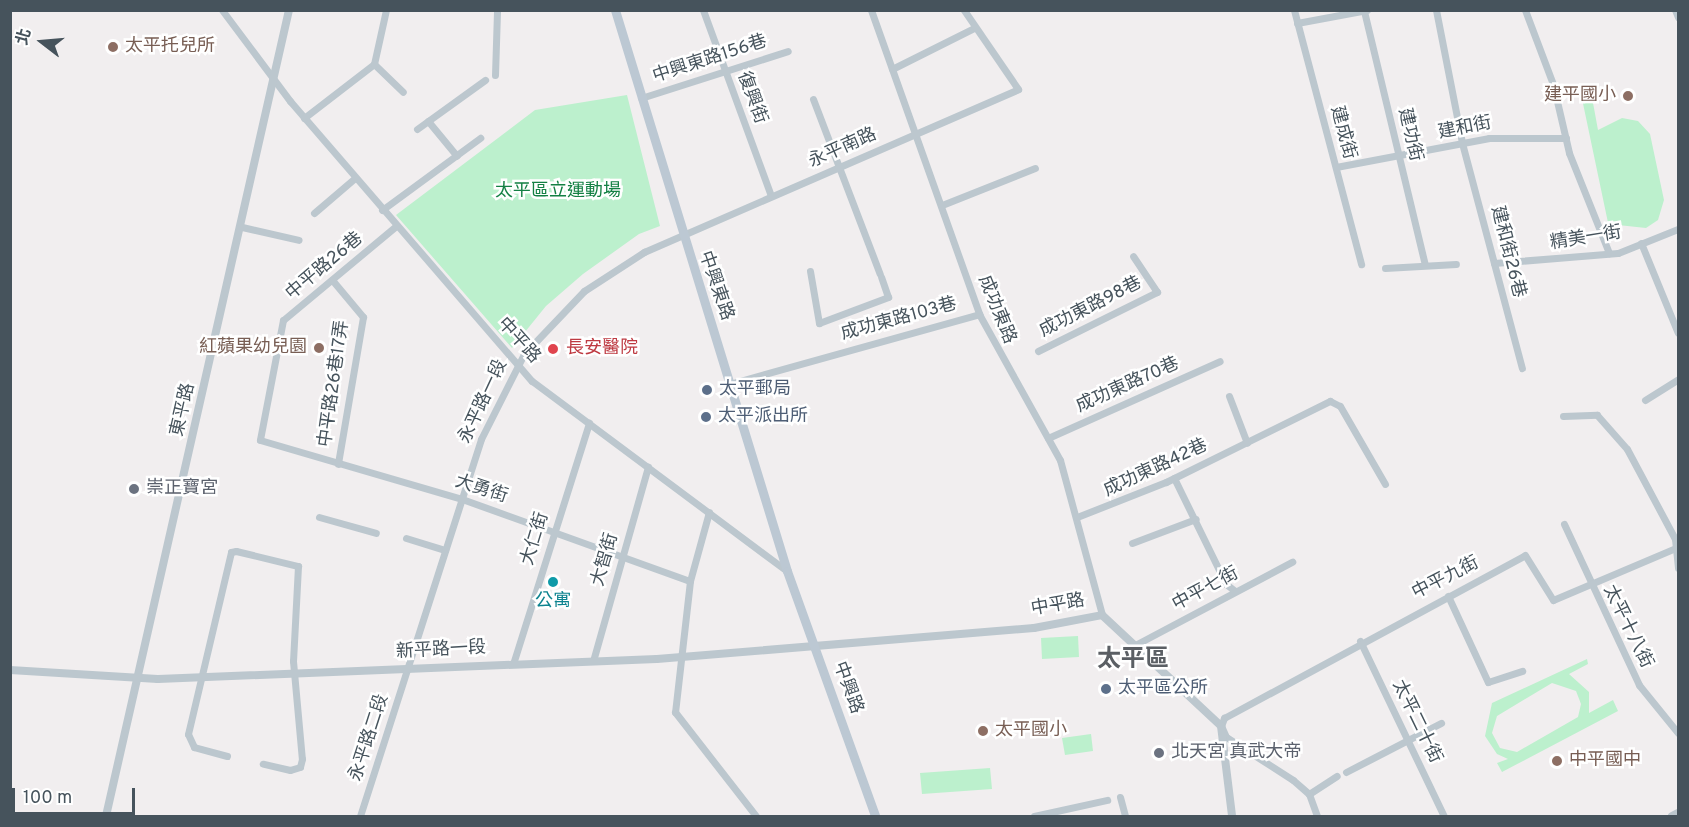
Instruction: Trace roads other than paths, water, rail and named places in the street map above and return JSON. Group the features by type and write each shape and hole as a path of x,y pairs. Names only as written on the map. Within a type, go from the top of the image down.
{"main road":[{"name":"中興東路","path":"615,10 680,235 787,571"},
{"name":"中興路","path":"787,571 875,816"}],"street":[{"name":"中平路","path":"222,10 304,118 517,366 589,423 787,571"},
{"name":"東平路","path":"106,816 140,678 289,10"},
{"path":"304,118 374,64 386,10"},
{"path":"495,75 497,10"},
{"name":"復興街","path":"703,10 771,196"},
{"name":"成功東路","path":"871,10 979,314 1048,438 1077,517 1102,615"},
{"path":"892,69 905,60 974,28 964,10"},
{"name":"建成街","path":"1294,10 1361,264"},
{"name":"建和街26巷","path":"1436,10 1462,143 1522,368"},
{"path":"1525,10 1566,138 1609,253"},
{"path":"1675,10 1678,17"},
{"path":"1297,23 1366,11"},
{"name":"建功街","path":"1366,11 1425,265"},
{"name":"永平南路","path":"680,235 1018,89 974,28"},
{"name":"中興東路156巷","path":"641,98 788,51"},
{"path":"374,64 403,92"},
{"path":"417,129 485,80"},
{"path":"810,271 819,323 888,297 813,99"},
{"path":"428,121 457,156"},
{"path":"382,210 480,138"},
{"name":"建和街","path":"1336,167 1399,157 1462,143 1566,138"},
{"path":"942,206 1035,168"},
{"path":"314,213 355,178"},
{"name":"中平路26巷","path":"260,440 283,320 333,281 396,226"},
{"path":"242,227 299,240"},
{"name":"精美一街","path":"1494,263 1609,253 1678,229"},
{"name":"永平路一段","path":"408,669 491,415 517,366 584,291 680,235"},
{"path":"1641,243 1678,333"},
{"name":"成功東路98巷","path":"1038,351 1156,292 1134,256"},
{"path":"1385,268 1456,264"},
{"name":"中平路26巷17弄","path":"333,281 363,316 338,464"},
{"name":"成功東路103巷","path":"729,384 979,314"},
{"name":"成功東路70巷","path":"1048,438 1220,361"},
{"path":"1645,400 1678,379"},
{"path":"1229,396 1247,443"},
{"name":"成功東路42巷","path":"1077,517 1174,478 1333,401 1341,406 1385,484"},
{"path":"1563,416 1588,412 1606,423 1663,512 1675,539 1678,568"},
{"name":"大仁街","path":"513,664 589,423"},
{"name":"大勇街","path":"260,440 462,499 690,581"},
{"name":"大智街","path":"593,661 648,467"},
{"path":"1174,478 1226,584 1235,591"},
{"path":"709,512 690,581 679,658 675,712 756,816"},
{"path":"319,516 376,533"},
{"path":"1132,543 1196,519"},
{"name":"太平十八街","path":"1564,524 1589,583 1638,685 1678,733"},
{"path":"406,538 445,550"},
{"name":"中平九街","path":"1221,726 1250,700 1525,555 1553,600 1676,548"},
{"path":"227,756 194,747 190,741 231,552 298,566 294,675 300,767 285,770 262,764"},
{"name":"中平七街","path":"1135,645 1292,562"},
{"path":"1448,596 1488,682 1521,671"},
{"name":"中平路","path":"873,642 1034,628 1102,615 1221,726"},
{"name":"太平二十街","path":"1360,641 1444,816"},
{"name":"新平路一段","path":"10,670 140,678 202,678 679,658 873,642"},
{"name":"永平路二段","path":"360,816 408,669"},
{"path":"1346,772 1441,723"},
{"path":"1221,726 1226,737 1309,794 1317,816"},
{"path":"1221,726 1231,816"},
{"path":"1309,794 1337,776"},
{"path":"1120,797 1125,816"},
{"path":"1034,816 1107,800"},
{"path":"1672,816 1678,813"}],"place":[{"name":"太平托兒所","path":"113,47"},
{"name":"建平國小","path":"1628,96"},
{"name":"紅蘋果幼兒園","path":"319,348"},
{"name":"長安醫院","path":"553,349"},
{"name":"太平郵局","path":"707,390"},
{"name":"太平派出所","path":"706,417"},
{"name":"崇正寶宮","path":"134,489"},
{"name":"公寓","path":"553,582"},
{"name":"太平區公所","path":"1106,689"},
{"name":"太平國小","path":"983,731"},
{"name":"北天宮 真武大帝","path":"1159,753"},
{"name":"中平國中","path":"1557,761"}],"district":[{"name":"太平區","path":"1133,661"}],"park label":[{"name":"太平區立運動場","path":"558,192"}]}
